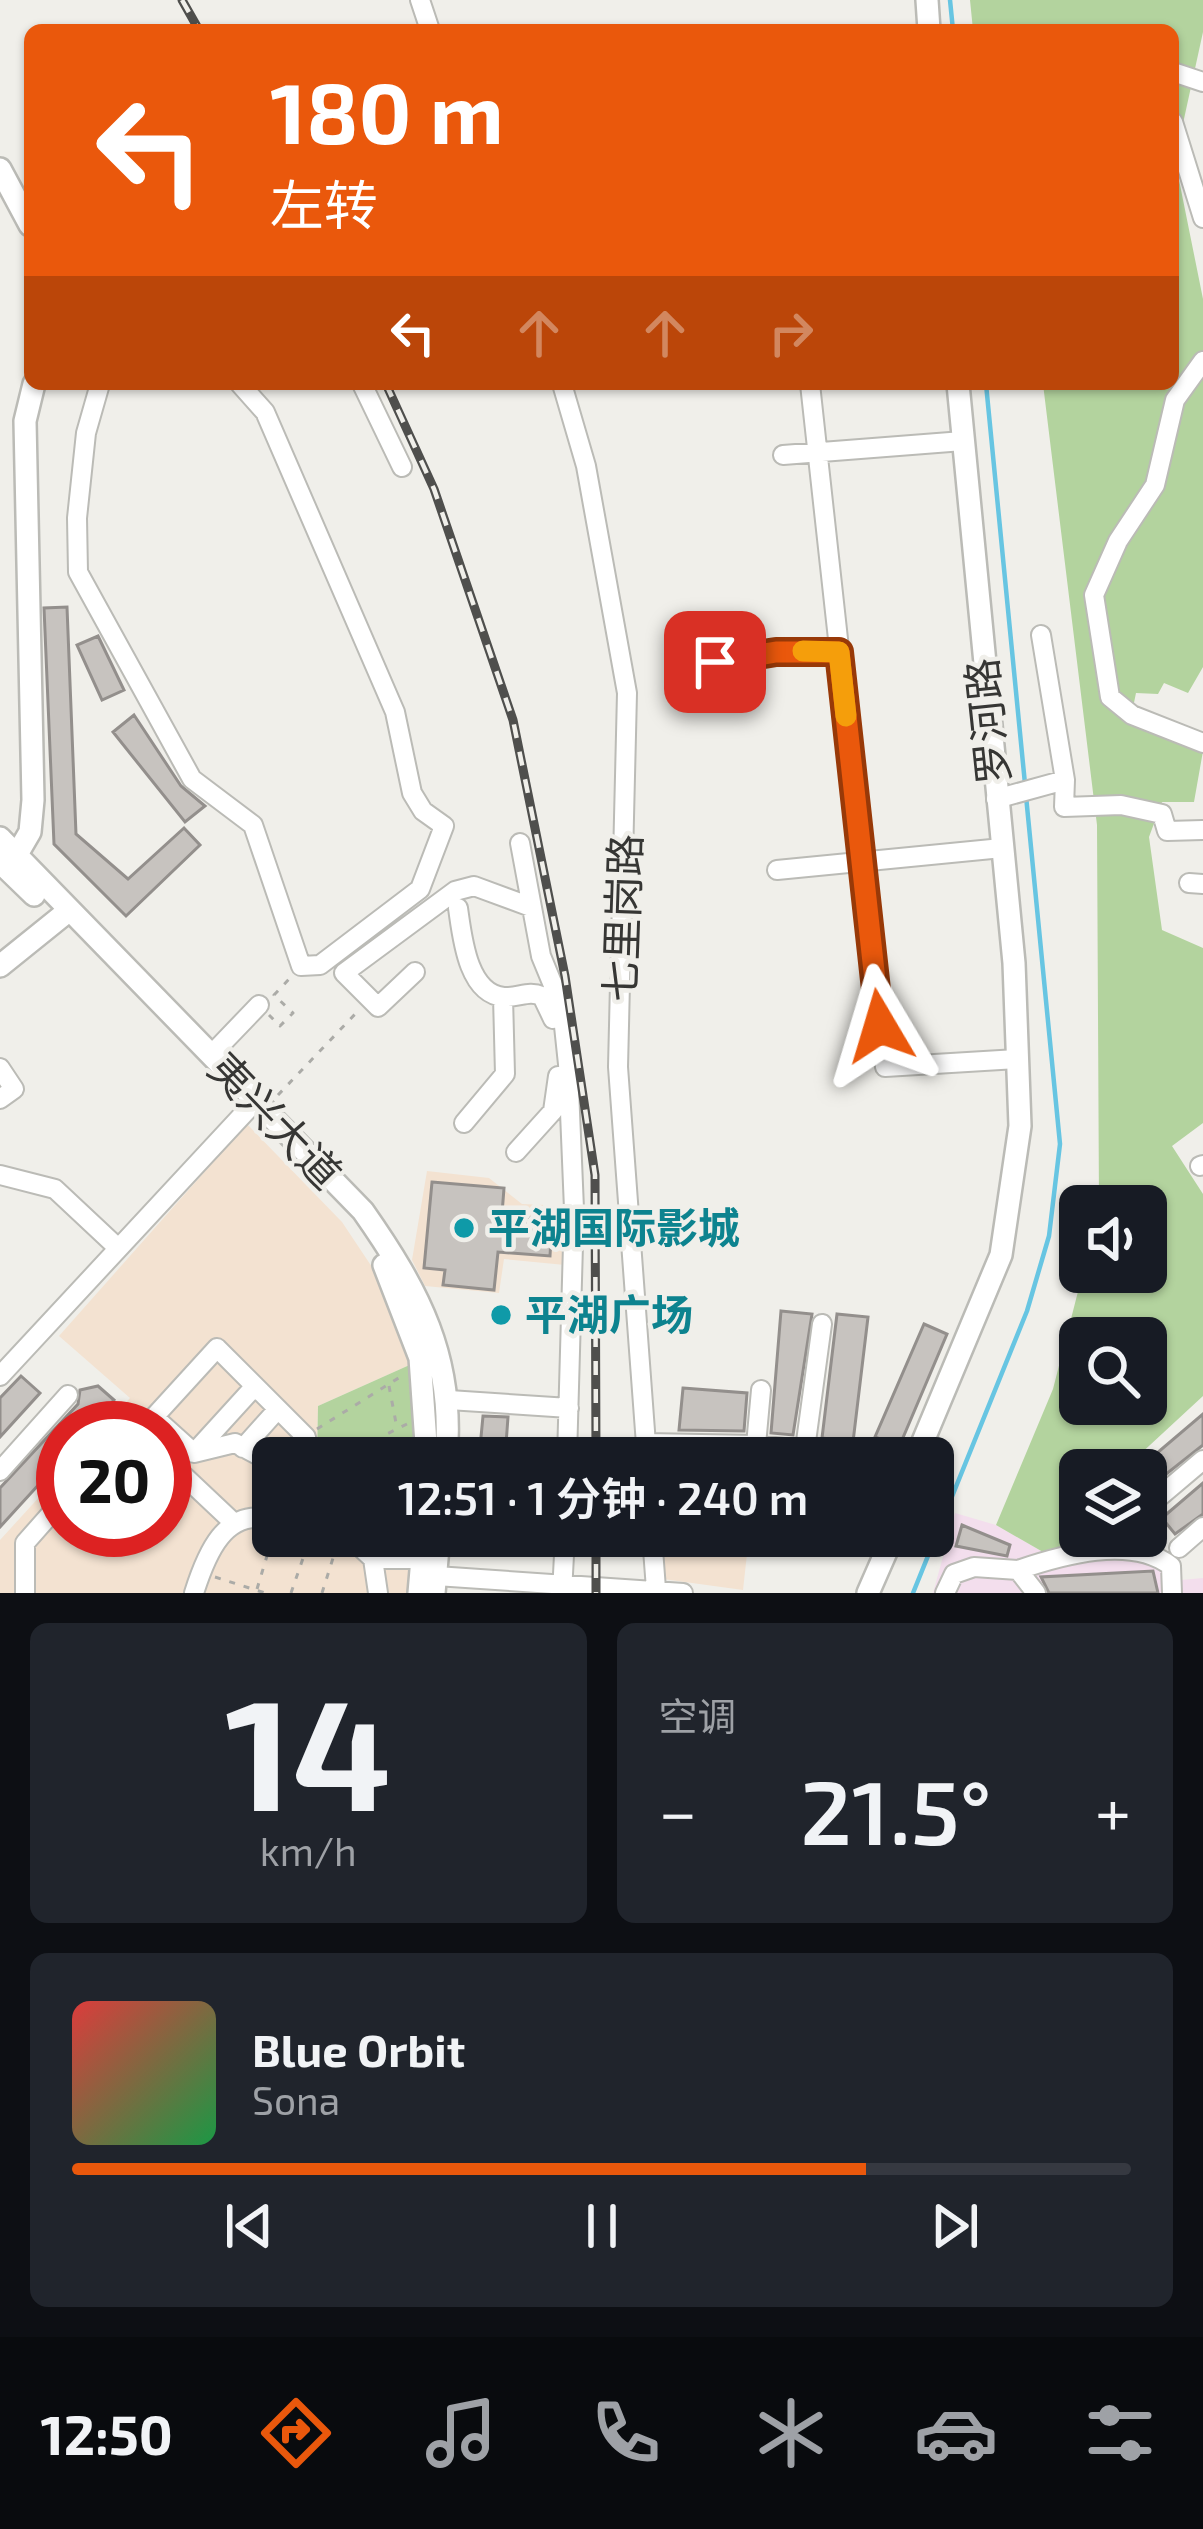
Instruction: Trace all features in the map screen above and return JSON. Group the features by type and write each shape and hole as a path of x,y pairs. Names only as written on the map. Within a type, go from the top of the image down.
{"main road":[{"path":"0,170 24,207"},
{"path":"8,859 30,832 33,800 26,421 33,390"},
{"name":"罗河路","path":"925,1437 1001,1255 1020,1126 997,799 959,390"},
{"name":"夷兴大道","path":"0,838 8,859 63,916 363,1211 426,1320 443,1363 449,1400 447,1437"},
{"path":"0,966 63,916"},
{"name":"夷兴大道","path":"63,916 212,1054 355,1218 394,1283 420,1358 428,1437"},
{"name":"罗河路","path":"936,1437 1011,1256 1019,1223 1030,1124 1017,1059"},
{"path":"857,1593 873,1557"},
{"path":"868,1593 884,1557"},
{"path":"419,1593 431,1576"}],"street":[{"path":"1179,141 1203,218"},
{"path":"1203,362 1175,400 1155,485 1118,541 1094,595 1110,697 1132,716 1203,743"},
{"path":"98,390 86,433 76,518 78,572 192,779 253,825 301,966 336,957 420,889 444,826 422,811 412,793 395,712 265,412 245,390"},
{"path":"365,390 402,467"},
{"name":"七里岗路","path":"564,390 586,466 627,693 627,851 618,1067 645,1437"},
{"path":"811,390 885,1067 1017,1059"},
{"path":"782,455 963,441"},
{"path":"1041,635 1065,780 1064,807 1121,805 1162,814 1166,831 1203,830"},
{"path":"682,680 715,662 776,652 839,652"},
{"path":"997,799 1065,780"},
{"path":"520,843 541,956 562,1007 572,1121 568,1437"},
{"path":"777,870 1001,848"},
{"path":"415,972 378,1007 344,974 455,891 475,886 531,908"},
{"path":"458,908 474,971 503,997 505,1073 464,1123"},
{"path":"503,997 535,992 552,1009 559,1081 553,1112 516,1152"},
{"path":"212,1054 259,1005"},
{"path":"0,1068 14,1089 0,1100"},
{"path":"0,1376 118,1248 257,1109"},
{"path":"553,1112 572,1121"},
{"path":"0,1174 55,1189 118,1248"},
{"path":"807,1437 822,1324"},
{"path":"194,1453 154,1417 217,1348 278,1409 297,1437"},
{"path":"194,1453 255,1386"},
{"path":"757,1437 761,1390"},
{"path":"0,1471 68,1395"},
{"path":"449,1400 569,1408"},
{"path":"243,1448 278,1409"},
{"path":"194,1453 235,1444 252,1452"},
{"path":"1167,1490 1203,1460"},
{"path":"192,1484 233,1523"},
{"path":"194,1593 214,1543 233,1523 252,1516"},
{"path":"1179,1548 1203,1527"},
{"path":"25,1593 25,1543 36,1531"},
{"path":"945,1593 954,1574 967,1568 1018,1570 1114,1550 1148,1552 1171,1566 1177,1592"},
{"path":"563,1590 564,1557"},
{"path":"654,1557 656,1589"},
{"path":"378,1593 373,1558 431,1576 563,1590 683,1593"},
{"path":"1018,1570 1036,1593"}],"path":[{"path":"259,1005 280,1026 293,1013 274,995 301,966"},
{"path":"257,1109 370,998"},
{"path":"324,1437 411,1370"},
{"path":"388,1386 397,1425"},
{"path":"383,1437 397,1425 428,1421"},
{"path":"256,1590 267,1557"},
{"path":"291,1593 303,1557"},
{"path":"322,1593 330,1557"},
{"path":"201,1572 265,1593"},
{"path":"232,1593 235,1583"}],"shaded area":[{"path":"247,1124 342,1222 382,1282 414,1363 318,1406 317,1437 252,1437 252,1557 417,1557 413,1593 0,1593 0,1540 36,1501 36,1557 192,1557 192,1401 127,1401 130,1398 59,1336"},
{"path":"427,1171 489,1178 522,1204 568,1206 565,1265 504,1259 499,1293 425,1286 412,1260"},
{"path":"955,1513 996,1525 1043,1552 1059,1549 1059,1557 1167,1557 1181,1580 1203,1578 1203,1593 933,1593 943,1557 954,1557"},
{"path":"661,1557 747,1557 743,1590 663,1579"}],"green space":[{"path":"970,0 1203,0 1203,32 1179,142 1179,24 972,24"},
{"path":"1179,180 1203,299 1203,667 1188,693 1164,683 1158,694 1136,693 1130,722 1203,751 1194,802 1162,802 1149,837 1162,930 1203,948 1203,1123 1172,1146 1203,1194 1203,1396 1146,1449 1059,1449 1059,1549 1043,1552 996,1525 1059,1366 1059,1425 1167,1425 1167,1317 1071,1317 1078,1293 1167,1293 1167,1185 1099,1185 1097,825 1044,390 1179,390"},
{"path":"414,1363 419,1437 317,1437 318,1406"}],"building":[{"path":"67,607 76,834 128,879 184,828 200,845 126,916 54,844 44,608"},
{"path":"98,636 124,690 102,700 77,645"},
{"path":"134,715 181,786 205,806 185,822 113,732"},
{"name":"平湖国际影城","path":"432,1182 504,1188 502,1214 552,1220 550,1256 498,1252 494,1290 443,1285 445,1270 424,1268"},
{"path":"781,1311 812,1314 793,1435 771,1433"},
{"path":"837,1314 868,1317 854,1437 822,1437"},
{"path":"924,1324 947,1334 903,1437 875,1437"},
{"path":"21,1376 40,1393 0,1437 0,1398"},
{"path":"98,1386 114,1400 78,1401 80,1390"},
{"path":"683,1388 747,1393 744,1431 679,1430"},
{"path":"1203,1414 1203,1445 1167,1473 1167,1449 1162,1449"},
{"path":"483,1416 508,1417 507,1437 481,1437"},
{"path":"36,1449 36,1488 0,1527 0,1488"},
{"path":"1203,1483 1203,1514 1175,1534 1167,1524 1167,1514"},
{"path":"962,1525 1010,1545 1007,1556 956,1546"},
{"path":"1153,1571 1158,1593 1049,1593 1041,1577"}],"waterway":[{"path":"950,0 952,24"},
{"path":"987,390 1025,784"},
{"path":"913,1593 1027,1311 1049,1236 1060,1144 1026,796"}],"railway":[{"path":"182,0 196,24"},
{"path":"389,390 434,489 513,720 565,976 595,1175 596,1437"},
{"path":"596,1557 596,1593"}],"slow traffic":[{"path":"803,651 839,652 846,716"}],"place":[{"name":"平湖国际影城","path":"464,1228"},
{"name":"平湖广场","path":"501,1315"}],"route":[{"path":"715,662 776,652 839,652 880,1026"}]}
